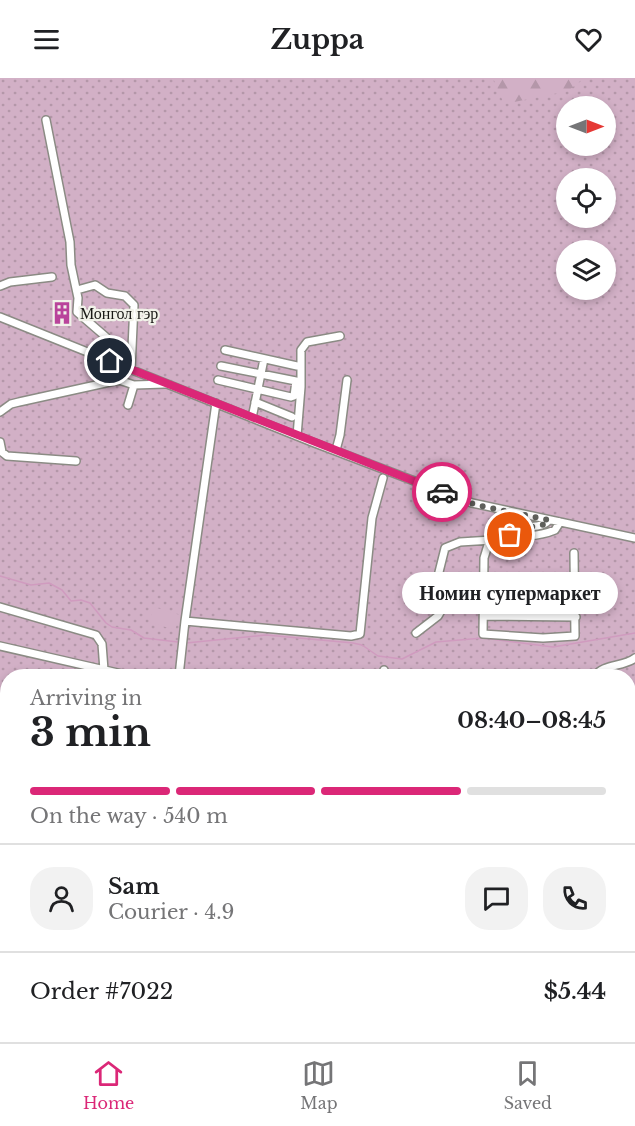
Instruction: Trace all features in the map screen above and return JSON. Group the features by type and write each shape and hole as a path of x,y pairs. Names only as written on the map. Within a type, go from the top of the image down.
{"street":[{"path":"46,120 70,242 78,312 106,337 118,364"},
{"path":"0,286 10,282 52,277"},
{"path":"77,290 95,285 107,293 125,296 134,305 131,369"},
{"path":"0,317 476,505 635,538"},
{"path":"297,435 301,350 307,342 340,336"},
{"path":"225,350 297,366"},
{"path":"252,418 264,358"},
{"path":"218,380 293,397 297,384 296,381 221,366"},
{"path":"0,412 11,404 119,380 128,381 134,385 168,384"},
{"path":"336,450 347,380"},
{"path":"128,405 134,385"},
{"path":"255,402 292,417"},
{"path":"180,669 216,403"},
{"path":"0,442 2,452 7,456 76,461"},
{"path":"185,621 351,636 360,634 372,518 383,478"},
{"path":"549,520 543,525 508,526 492,540 485,550 483,634 543,638 573,637 576,634 574,553"},
{"path":"500,532 510,535 542,534 555,530 560,522"},
{"path":"416,633 438,616 445,604 448,593 439,572 446,548 460,542 492,540"},
{"path":"484,579 574,581"},
{"path":"484,602 576,604"},
{"path":"0,607 96,635 102,644 104,669"},
{"path":"484,616 576,617"},
{"path":"0,646 100,669"},
{"path":"607,669 625,665 635,658"}],"green space":[{"path":"0,78 635,78 635,669 0,669"},
{"path":"493,78 584,78 568,91 504,104"},
{"path":"154,607 180,615 175,630 149,622"}],"waterway":[{"path":"0,576 31,585 49,583 62,590 71,601 81,600 90,603 112,627 131,630 144,638 178,642"},
{"path":"186,643 266,635 353,643 362,645 378,656 402,659 436,642 483,638 553,647 635,633"}],"way so far":[{"path":"442,492 476,505 549,520 543,525 508,526 500,532 510,535"}],"place":[{"name":"Монгол гэр","path":"62,313"},
{"name":"Номин супермаркет","path":"510,535"}],"route":[{"path":"110,361 442,492"}]}
